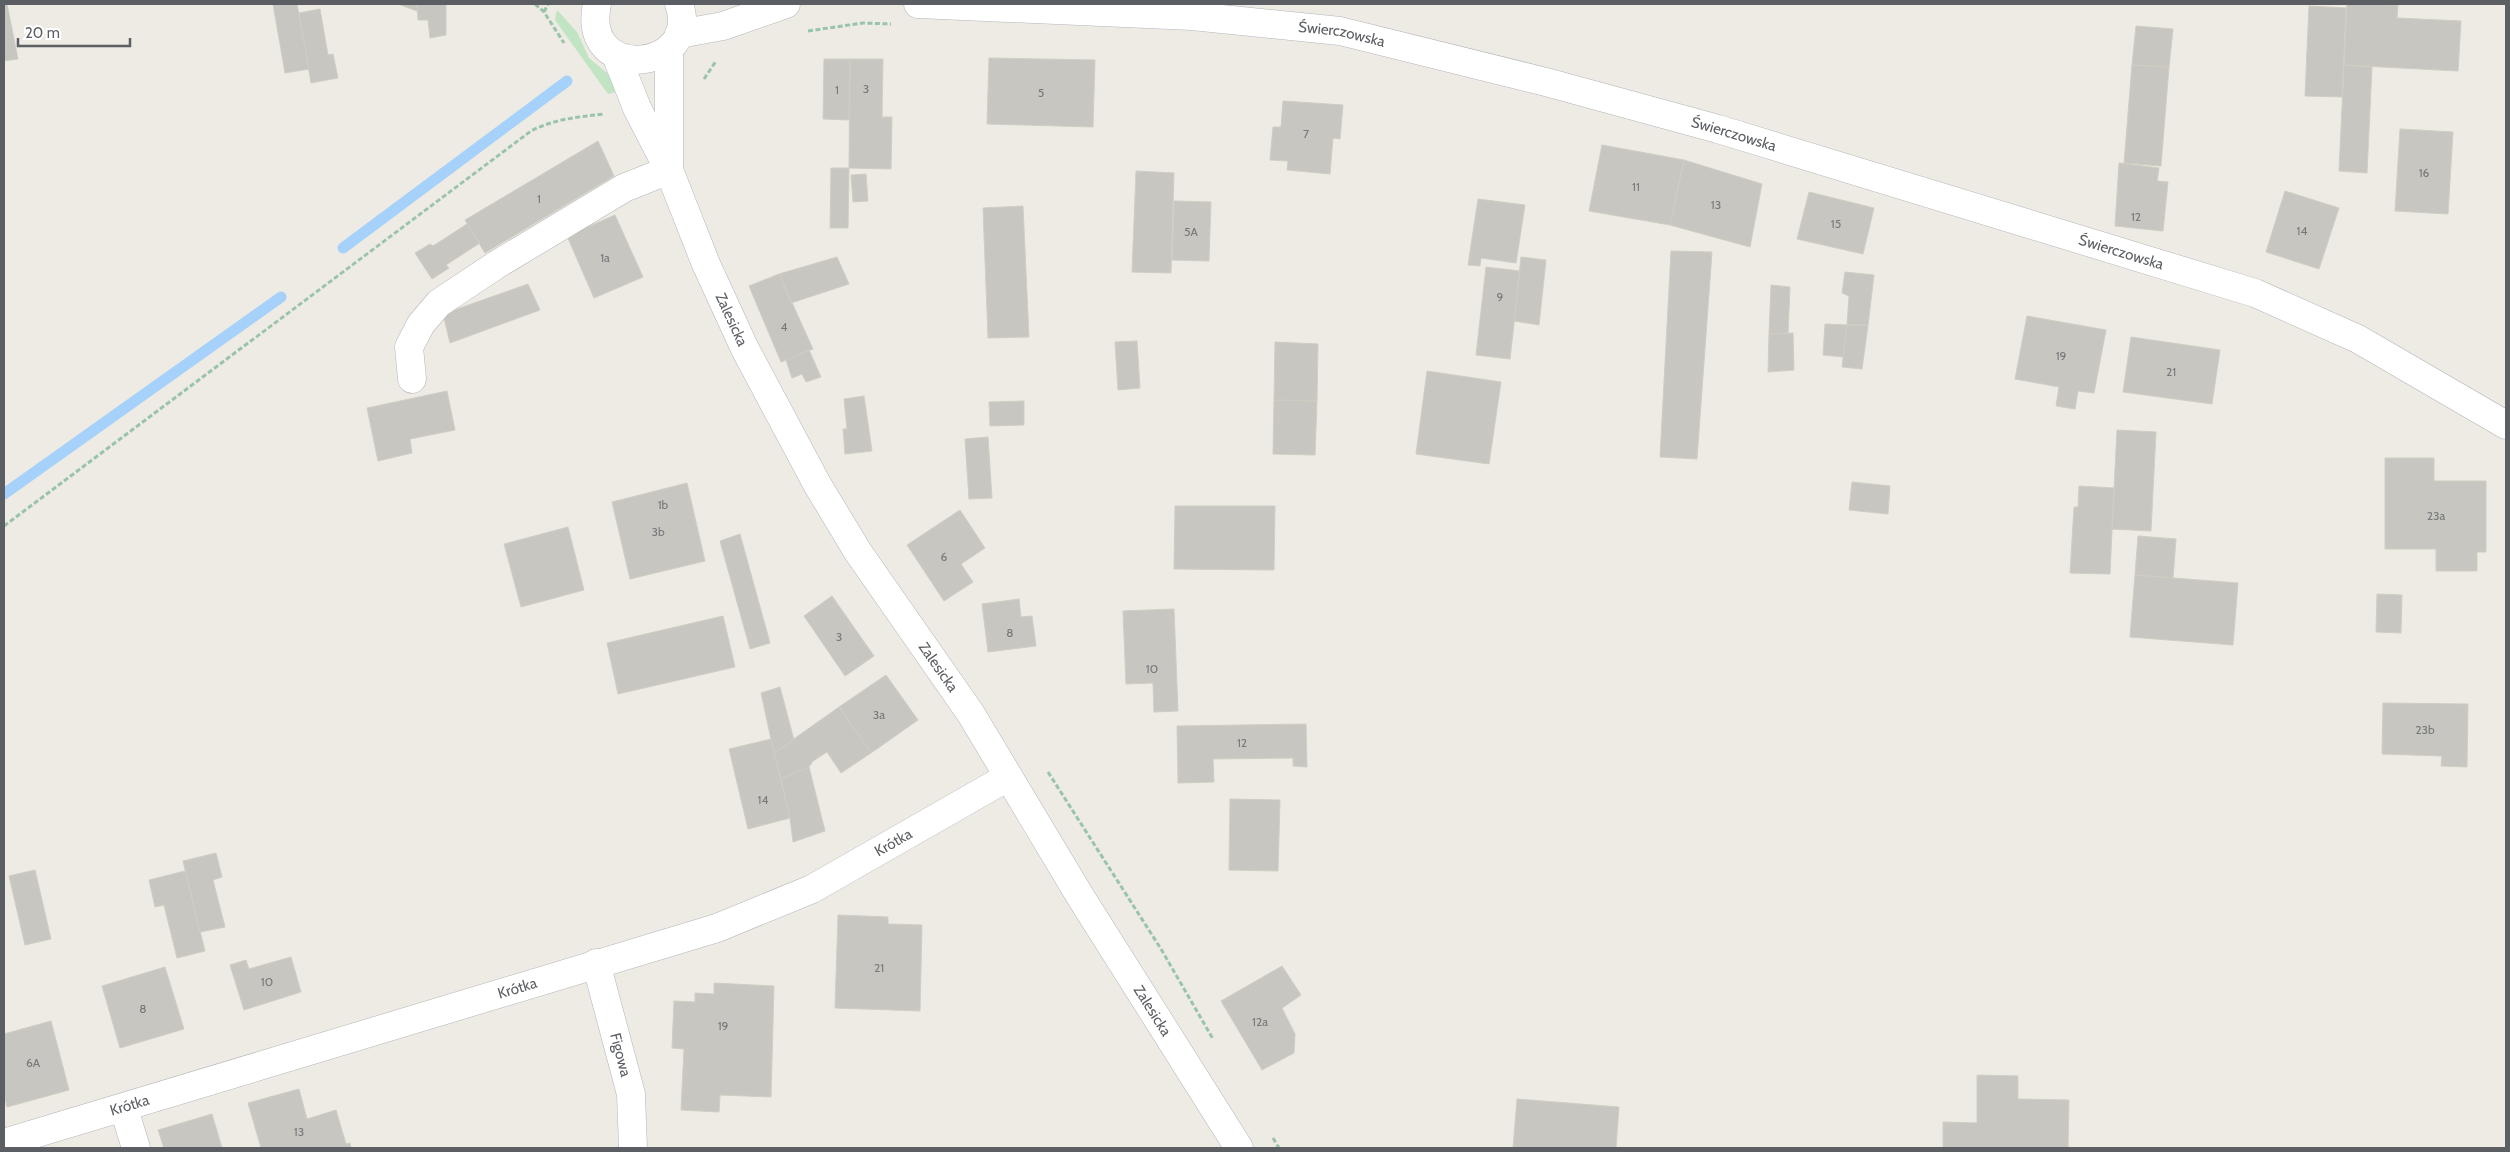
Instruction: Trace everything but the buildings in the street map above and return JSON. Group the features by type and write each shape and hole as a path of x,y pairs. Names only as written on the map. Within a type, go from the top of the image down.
{"street":[{"path":"574,4 596,16 600,39 616,55 629,60 643,61 657,57 674,42 786,4"},
{"name":"Zalesicka","path":"669,170 674,42 682,22 679,4"},
{"name":"Świerczowska","path":"919,4 1192,16 1340,31 1546,82 1718,128 2254,293 2358,339 2506,425"},
{"name":"Zalesicka","path":"616,55 637,108 669,170 706,264 745,349 817,484 858,552 971,714 1080,896 1239,1148"},
{"path":"412,379 408,346 421,324 439,303 496,265 624,188 669,170"},
{"name":"Krótka","path":"4,1143 717,928 812,890 1008,777"},
{"name":"Figowa","path":"596,963 631,1094 633,1148"},
{"path":"124,1108 136,1148"}],"path":[{"path":"535,4 544,12 548,4"},
{"path":"801,32 864,23 890,24 919,4"},
{"path":"4,526 531,131 545,124 563,119 611,113"}],"green space":[{"path":"557,10 577,32 589,58 608,74 616,92 608,94 555,20"}],"waterway":[{"path":"343,248 567,81"},
{"path":"4,494 281,297"}]}
